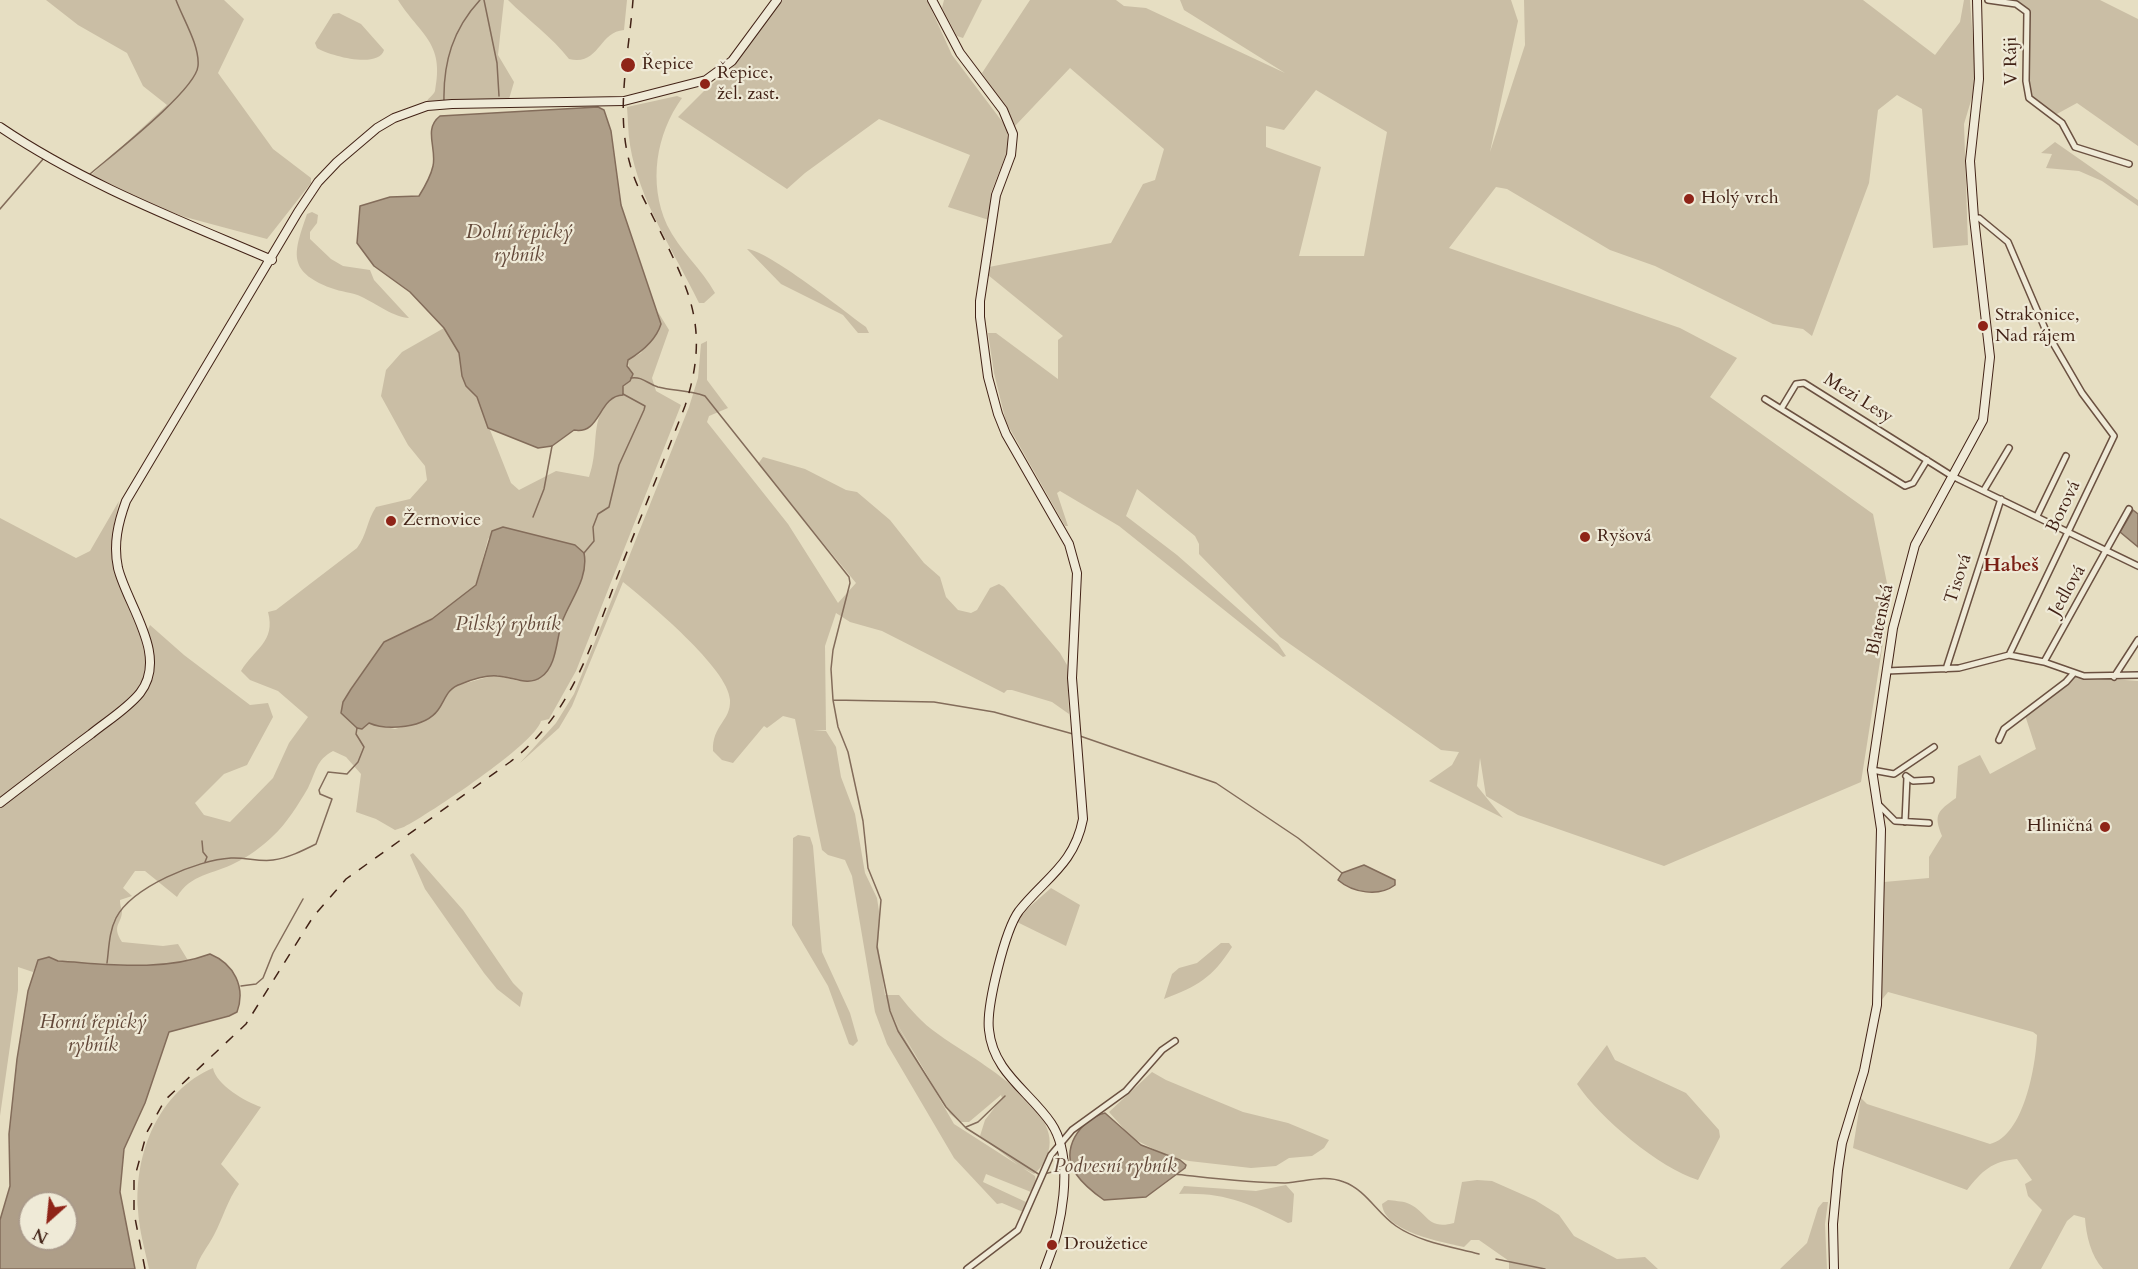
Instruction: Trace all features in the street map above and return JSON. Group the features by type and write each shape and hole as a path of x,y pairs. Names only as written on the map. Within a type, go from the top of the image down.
{"street":[{"path":"0,804 132,701 146,682 150,659 143,632 118,566 115,544 119,519 126,501 272,260 298,212 326,172 371,133 394,118 427,106 635,99 706,80 732,61 777,0"},
{"path":"933,0 960,53 1003,110 1013,134 1011,155 996,195 980,301 988,377 1006,434 1070,544 1077,573 1072,678 1083,819 1080,834 1070,856 1019,911 1010,929 988,1027 995,1055 1014,1082 1051,1122 1061,1144 1064,1188 1052,1252 1045,1269"},
{"name":"Blatenská","path":"1834,1269 1833,1224 1842,1143 1864,1071 1877,1005 1881,829 1872,770 1893,628 1915,545 1952,476 1974,441 1987,402 1990,357 1974,218 1971,160 1978,93 1977,0"},
{"name":"V Ráji","path":"1988,0 2016,4 2027,12 2026,81 2031,101 2062,123 2075,147 2129,164"},
{"path":"0,128 42,156 84,178 272,260"},
{"name":"Borová","path":"1974,218 1979,218 2008,242 2046,331 2082,393 2114,436 2009,655"},
{"name":"Mezi Lesy","path":"1781,409 1796,384 1804,383 1952,476 2108,549 2138,566"},
{"path":"1765,399 1905,486 1913,483 1928,460"},
{"path":"1984,490 2009,448"},
{"path":"2037,516 2066,456"},
{"name":"Tisová","path":"1946,669 2001,498"},
{"name":"Jedlová","path":"2044,662 2129,509"},
{"path":"2114,677 2138,640"},
{"path":"1886,671 1946,669 2009,655 2044,662 2073,674 2114,677 2138,675"},
{"path":"1999,740 2004,729 2066,682 2073,674"},
{"path":"1872,770 1890,775 1902,770 1934,747"},
{"path":"1902,770 1913,781 1931,780"},
{"path":"1905,822 1907,777"},
{"path":"1876,803 1894,821 1929,823"},
{"path":"968,1269 1018,1230 1051,1155 1083,1119 1126,1091 1162,1050 1175,1041"}],"shaded area":[{"path":"46,0 224,0 244,19 218,73 273,149 311,178 311,183 267,239 185,217 149,204 90,176 167,105 143,86 127,53 78,25"},
{"path":"398,0 504,0 498,55 514,82 509,99 427,101 435,91 437,61 428,40"},
{"path":"508,0 627,0 624,30 609,36 587,58 569,59 548,36"},
{"path":"781,0 927,0 952,55 1007,128 1008,149 991,193 989,220 948,207 970,155 879,119 805,173 787,189 678,117 705,90 731,69"},
{"path":"944,0 982,0 963,38 957,36 942,8"},
{"path":"1030,0 1116,0 1124,6 1146,8 1285,73 1184,10 1180,0 1511,0 1518,21 1490,152 1525,45 1524,0 1863,0 1935,55 1960,22 1964,0 1970,0 1976,84 1964,124 1968,245 1933,248 1922,109 1897,95 1878,110 1869,183 1812,336 1803,329 1773,324 1655,266 1610,250 1507,189 1496,187 1449,248 1680,328 1737,358 1710,397 1873,514 1890,598 1861,782 1664,866 1518,815 1486,796 1480,758 1477,786 1503,818 1429,781 1452,765 1459,752 1441,750 1280,637 1199,554 1199,544 1195,536 1137,489 1126,516 1177,555 1278,644 1286,656 1283,657 1119,526 1060,491 1057,493 1068,526 1065,526 1006,422 994,373 988,333 996,333 1058,379 1058,340 1063,336 988,275 989,267 1111,243 1143,184 1155,180 1164,149 1070,68 1015,126 982,73","holes":["1316,90 1387,132 1364,256 1299,256 1321,167 1266,147 1266,126 1284,130"]},
{"path":"2003,0 2100,0 2138,19 2138,146 2077,103 2055,115 2028,99 2027,11 2021,4"},
{"path":"339,13 361,24 384,50 380,56 373,59 354,59 317,48 315,43 333,14"},
{"path":"677,96 682,98 666,127 661,143 658,159 658,192 661,209 672,234 715,293 704,303 699,303 649,206 641,186 629,140 627,107"},
{"path":"2055,142 2138,200 2138,206 2102,181 2079,171 2046,168 2052,154 2041,153"},
{"path":"312,212 318,215 317,223 310,232 310,239 331,259 343,266 370,270 374,280 409,318 391,313 358,295 331,288 306,275 297,259 297,250 307,214"},
{"path":"747,249 758,252 789,270 866,327 869,333 858,333 843,315 781,284"},
{"path":"658,312 669,330 652,378 656,391 681,405 576,671 549,719 541,721 521,745 480,778 404,827 395,830 376,819 356,812 361,774 346,757 333,751 320,762 308,788 283,825 265,844 245,858 196,879 182,889 177,897 145,871 135,871 123,888 132,896 120,900 122,915 117,932 122,942 163,946 178,944 189,962 142,966 58,961 49,957 38,960 33,972 18,967 18,990 0,1116 0,808 106,728 143,694 153,675 153,656 147,631 150,625 184,655 250,705 268,703 273,717 247,765 224,774 195,803 204,815 230,822 273,778 289,743 308,717 278,691 250,680 241,671 266,638 270,622 268,612 276,610 357,548 376,507 410,499 427,480 425,466 408,445 381,396 386,370 402,352 444,328 459,353 462,376 466,386 477,397 511,483 519,490 556,471 589,477 599,418 603,408 611,399 623,392 623,386 630,381 628,360 641,353 661,324","holes":["503,527 565,544 585,559 578,589 562,623 552,660 537,680 519,681 495,675 452,687 434,714 419,722 395,729 369,723 357,728 341,713 343,702 351,688 384,642 432,619 476,585 488,539 498,528"]},
{"path":"707,341 707,380 728,408 709,416 707,422 788,524 838,603 856,583 758,464 763,457 805,469 846,490 857,492 890,520 924,563 940,577 946,597 958,610 971,613 977,610 990,588 999,584 1004,587 1060,653 1067,665 1069,714 1052,702 1012,690 1004,693 882,631 850,622 836,613 825,646 826,730 813,730 826,731 836,747 841,777 855,814 865,873 877,898 880,918 878,945 885,995 899,995 932,1030 1012,1086 1030,1102 1043,1120 1050,1138 1047,1156 1042,1166 1034,1174 1023,1168 1035,1176 1036,1182 1031,1192 986,1174 983,1182 1026,1202 1023,1212 1002,1203 997,1204 954,1158 887,1044 875,1012 852,876 845,860 828,855 822,850 795,719 783,716 767,728 764,726 733,763 722,760 713,751 713,742 730,707 726,687 716,671 686,637 623,582 572,706 559,728 520,763 556,723 574,694 689,407 698,378 701,344","holes":["890,1012 950,1114 960,1122 969,1122 1001,1095 1002,1098 985,1120 980,1136 1018,1165 954,1124"]},
{"path":"119,501 112,534 114,567 140,634 146,660 143,681 137,690 115,710 0,799 0,518 76,558 90,551"},
{"path":"2074,676 2138,681 2138,1269 2103,1269 2090,1245 2085,1218 2074,1215 2067,1221 2041,1269 2009,1269 2042,1210 2028,1196 2025,1184 2032,1180 2017,1159 2001,1162 1988,1168 1967,1190 1853,1148 1861,1098 1867,1104 1990,1144 2002,1138 2012,1128 2020,1114 2031,1081 2037,1035 1888,992 1880,1002 1884,882 1929,878 1929,857 1942,836 1938,823 1939,814 1956,798 1958,766 1980,755 1990,774 2036,749 2024,712"},
{"path":"798,835 810,837 813,846 822,952 850,1013 858,1041 853,1046 849,1044 828,986 792,925 793,838"},
{"path":"413,853 463,910 513,983 523,993 520,1007 497,989 484,973 425,889 410,855"},
{"path":"1051,888 1080,905 1066,946 1017,922 1026,910"},
{"path":"1221,943 1229,943 1232,947 1211,974 1186,990 1164,999 1172,974 1179,968 1197,963"},
{"path":"1607,1045 1615,1060 1686,1093 1719,1130 1720,1137 1698,1180 1666,1165 1632,1140 1600,1112 1577,1084"},
{"path":"213,1068 220,1081 226,1086 240,1097 261,1107 221,1164 239,1184 196,1269 149,1269 138,1210 140,1167 146,1146 164,1108 194,1078"},
{"path":"1152,1072 1243,1112 1288,1123 1329,1140 1324,1148 1312,1156 1289,1158 1276,1166 1251,1168 1189,1161 1165,1155 1132,1138 1109,1112"},
{"path":"1492,1181 1535,1200 1559,1215 1574,1236 1617,1259 1645,1257 1658,1269 1509,1269 1509,1261 1479,1240 1471,1240 1464,1247 1429,1239 1403,1229 1385,1214 1382,1204 1388,1200 1405,1202 1414,1206 1432,1222 1445,1225 1454,1223 1462,1182"},
{"path":"1286,1185 1294,1194 1292,1222 1288,1223 1236,1200 1210,1195 1179,1194 1184,1186 1256,1191"},
{"path":"1823,1202 1828,1202 1825,1224 1827,1269 1780,1269 1807,1243 1818,1208"}],"water":[{"name":"Dolní řepický rybník","path":"598,107 604,110 611,131 621,205 661,324 648,345 628,360 627,366 633,374 630,381 623,386 623,395 609,402 590,427 574,430 552,446 538,448 488,428 477,397 466,386 462,376 459,353 444,328 410,292 374,266 357,243 360,206 390,197 419,196 433,166 431,133 435,121 440,116"},
{"path":"2133,510 2138,514 2138,547 2120,532"},
{"name":"Pilský rybník","path":"503,527 575,545 584,553 584,571 562,622 553,660 546,672 531,681 502,676 474,679 452,689 438,710 424,721 395,727 369,723 362,729 357,728 341,713 343,702 384,642 432,619 476,585 492,531"},
{"path":"1364,865 1395,880 1395,885 1381,891 1366,892 1351,888 1338,880 1342,873"},
{"name":"Horní řepický rybník","path":"210,954 218,958 236,977 239,985 239,1003 237,1012 229,1016 169,1032 145,1103 124,1149 120,1192 135,1269 0,1269 0,1220 10,1186 9,1134 17,1059 28,991 38,960 49,957 58,961 115,965 173,963"},
{"name":"Podvesní rybník","path":"1105,1113 1141,1145 1180,1160 1186,1165 1185,1168 1146,1197 1104,1200 1079,1178 1071,1165 1070,1156 1071,1146 1080,1129 1096,1116"}],"waterway":[{"path":"90,174 169,106 194,77 198,58 176,0"},
{"path":"444,102 445,73 456,34 480,0"},
{"path":"484,0 497,63 499,96"},
{"path":"0,209 44,158"},
{"path":"631,378 642,379 658,387 705,396 849,577 850,583 833,650 831,669 833,700 838,727 848,752 863,821 868,868 881,900 877,947 890,1011 898,1031 946,1107 966,1128 1040,1175"},
{"path":"584,553 594,541 593,527 598,514 609,507 619,465 645,406 623,394"},
{"path":"533,517 544,489 552,446"},
{"path":"833,700 934,702 994,712 1073,734"},
{"path":"107,963 116,918 124,907 150,886 201,864 231,858 273,860 290,856 316,844 332,799 320,794 319,790 328,772 347,774 358,762 364,747 356,734 357,728"},
{"path":"1080,736 1216,783 1298,838 1342,873"},
{"path":"202,841 203,852 207,857 205,862"},
{"path":"241,986 256,984 263,978 273,953 303,899"},
{"path":"966,1127 978,1122 1005,1096"},
{"path":"1044,1174 1060,1170"},
{"path":"1174,1174 1271,1183 1337,1180 1359,1190 1389,1221 1405,1232 1479,1254"},
{"path":"1496,1259 1545,1269"}],"railway":[{"path":"145,1269 134,1213 134,1180 147,1132 165,1100 246,1024 313,917 346,879 510,762 532,743 550,721 566,698 579,673 685,406 693,378 696,353 696,331 692,309 677,267 640,192 626,144 623,103 633,0"}],"place":[{"name":"Řepice","path":"628,65"},
{"name":"Řepice, žel. zast.","path":"705,84"},
{"name":"Holý vrch","path":"1689,199"},
{"name":"Strakonice, Nad rájem","path":"1983,326"},
{"name":"Žernovice","path":"391,521"},
{"name":"Ryšová","path":"1585,537"},
{"name":"Hliničná","path":"2105,827"},
{"name":"Droužetice","path":"1052,1245"}],"district":[{"name":"Habeš","path":"2011,566"}]}
